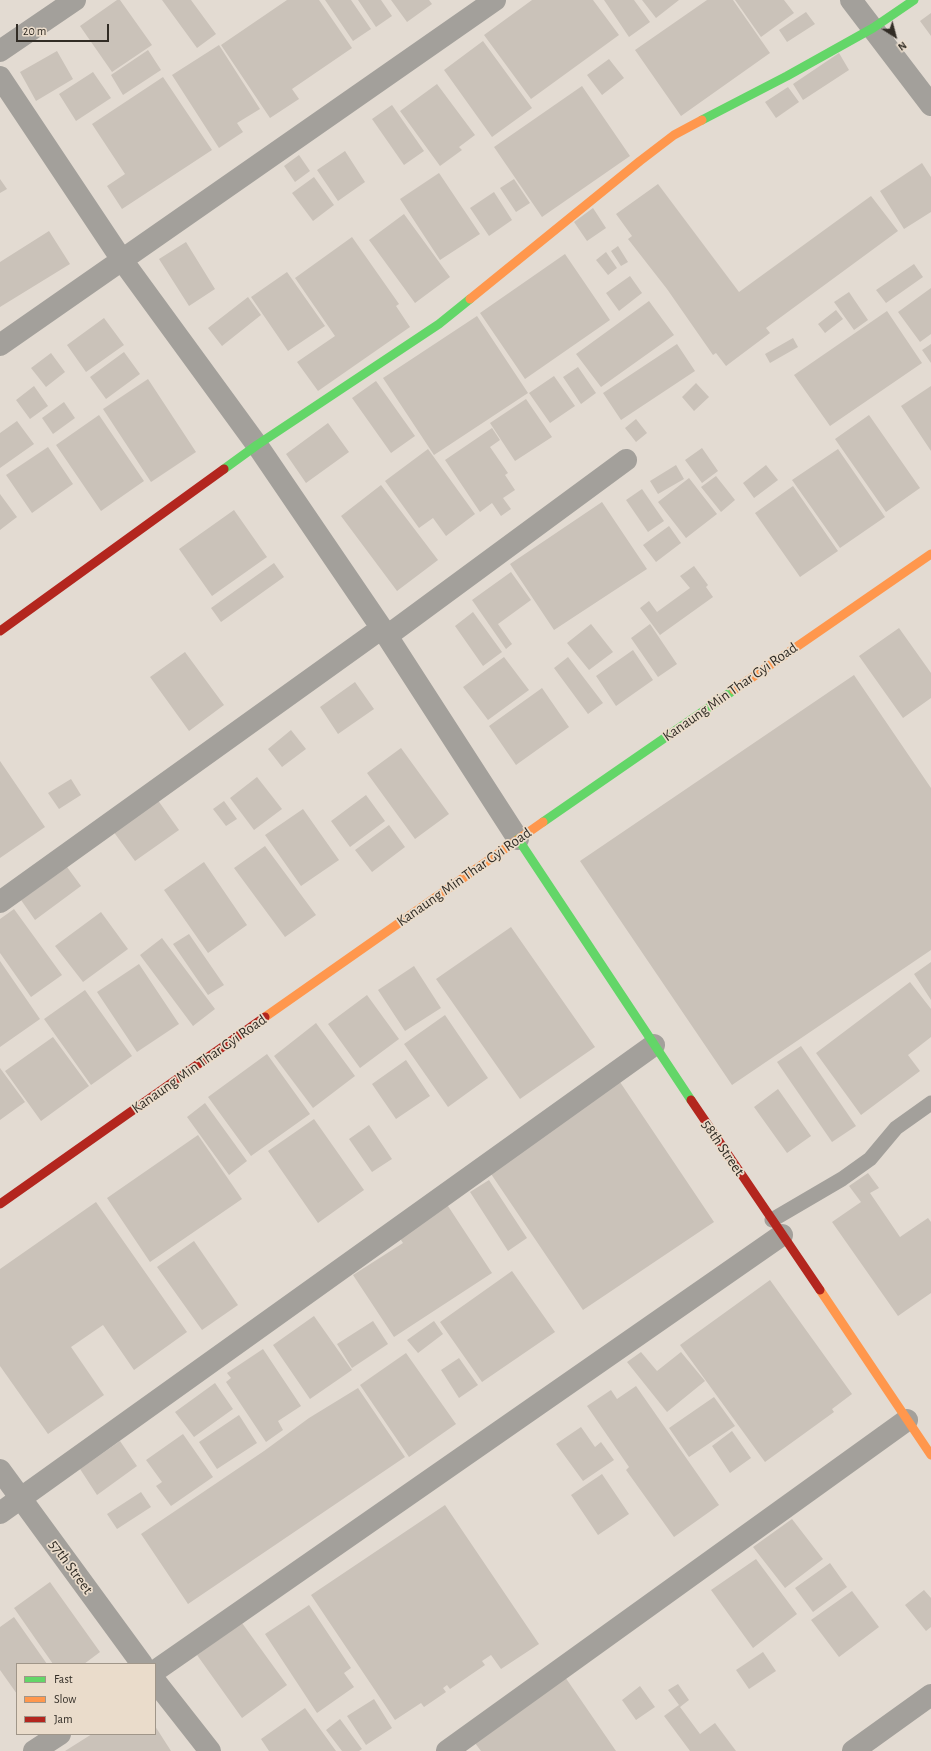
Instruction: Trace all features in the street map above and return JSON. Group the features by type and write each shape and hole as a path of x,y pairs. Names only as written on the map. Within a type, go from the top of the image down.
{"street":[{"path":"0,51 75,0"},
{"path":"0,344 494,0"},
{"path":"851,0 931,105"},
{"path":"0,631 257,445 438,324 640,161 674,136 873,28 914,0"},
{"path":"0,77 122,260 257,445 384,632 518,839"},
{"path":"0,902 626,460"},
{"name":"Kanaung Min Thar Gyi Road","path":"0,1204 518,839 931,554"},
{"name":"58th Street","path":"518,839 654,1045 931,1456"},
{"path":"0,1513 654,1045"},
{"path":"156,1670 777,1228"},
{"path":"447,1751 906,1420"},
{"name":"57th Street","path":"0,1470 141,1663"},
{"path":"156,1682 210,1751"},
{"path":"853,1751 931,1695"},
{"path":"34,1751 58,1735"}],"lane":[{"path":"777,1228 870,1159 896,1128 931,1103"}],"building":[{"path":"117,0 120,0 152,45 112,72 80,26"},
{"path":"162,0 191,0 216,34 197,48"},
{"path":"287,0 319,0 352,48 292,89 299,99 270,118 221,45"},
{"path":"325,0 351,0 371,29 353,41"},
{"path":"358,0 381,0 392,16 376,27"},
{"path":"391,0 429,0 432,4 407,22"},
{"path":"532,0 593,0 619,35 531,99 484,35"},
{"path":"604,0 634,0 650,22 629,37"},
{"path":"642,0 679,0 656,18"},
{"path":"707,0 733,0 770,53 681,116 635,50"},
{"path":"735,0 784,0 794,13 761,37"},
{"path":"806,12 815,24 787,42 779,30"},
{"path":"931,13 931,36 920,21"},
{"path":"483,41 532,108 492,137 444,70"},
{"path":"219,45 260,109 237,123 243,132 219,148 172,75"},
{"path":"148,50 161,70 123,95 111,75"},
{"path":"57,51 73,79 36,101 20,72"},
{"path":"839,53 849,70 803,100 793,84"},
{"path":"609,59 624,78 602,95 587,75"},
{"path":"93,72 111,98 76,121 59,94"},
{"path":"163,77 212,150 122,209 107,186 125,174 92,124"},
{"path":"437,84 475,135 459,147 462,150 440,166 400,111"},
{"path":"582,86 630,156 542,217 494,147"},
{"path":"788,87 799,102 776,118 765,102"},
{"path":"392,105 424,151 404,165 372,119"},
{"path":"345,151 365,182 338,201 317,170"},
{"path":"299,155 310,171 295,182 284,166"},
{"path":"922,163 931,177 931,212 904,229 880,191"},
{"path":"439,173 480,234 440,260 400,199"},
{"path":"314,177 334,205 313,221 292,193"},
{"path":"0,179 7,189 0,193"},
{"path":"514,179 530,203 516,212 500,188"},
{"path":"658,184 739,292 871,196 898,231 766,328 770,333 726,366 716,353 713,355 667,289 628,239 632,236 616,214"},
{"path":"494,192 512,220 489,236 470,208"},
{"path":"593,208 606,228 587,241 574,222"},
{"path":"404,214 450,277 415,303 369,240"},
{"path":"49,231 70,264 0,307 0,262"},
{"path":"352,237 399,304 396,306 410,327 318,391 297,362 335,336 295,278"},
{"path":"186,242 215,289 189,306 159,259"},
{"path":"618,246 628,262 621,266 611,251"},
{"path":"606,252 617,268 608,275 596,260"},
{"path":"565,254 610,320 525,379 480,313"},
{"path":"914,264 923,277 886,303 876,290"},
{"path":"287,272 325,326 288,351 251,297"},
{"path":"630,276 642,293 619,311 606,293"},
{"path":"931,288 931,334 920,342 898,312"},
{"path":"849,292 868,320 854,330 834,302"},
{"path":"248,297 261,315 222,346 208,328"},
{"path":"649,301 674,335 601,387 576,354"},
{"path":"836,310 843,319 825,333 818,324"},
{"path":"887,311 922,363 830,426 794,375"},
{"path":"477,316 528,393 434,455 383,378"},
{"path":"104,318 124,345 86,372 67,345"},
{"path":"793,338 798,347 770,363 765,354"},
{"path":"677,344 695,371 621,420 603,393"},
{"path":"931,344 931,363 922,350"},
{"path":"124,352 140,374 106,399 90,377"},
{"path":"51,353 65,372 46,387 31,368"},
{"path":"578,367 596,393 581,404 563,377"},
{"path":"554,376 575,406 550,423 529,393"},
{"path":"148,379 196,452 151,482 103,409"},
{"path":"376,381 415,436 391,453 352,398"},
{"path":"696,383 709,397 694,411 682,397"},
{"path":"34,386 48,406 30,419 16,400"},
{"path":"931,386 931,451 901,406"},
{"path":"526,399 552,437 515,461 490,423"},
{"path":"64,402 75,418 53,434 42,418"},
{"path":"99,415 144,481 101,511 56,445"},
{"path":"869,415 920,488 886,512 835,439"},
{"path":"636,419 647,433 636,442 625,428"},
{"path":"17,421 34,444 0,468 0,433"},
{"path":"328,423 349,452 306,483 286,454"},
{"path":"492,428 500,440 490,447 508,473 505,475 515,490 503,498 511,509 501,516 492,503 480,512 445,460"},
{"path":"48,447 73,484 32,513 6,475"},
{"path":"702,448 718,471 702,483 685,460"},
{"path":"428,449 475,514 446,536 433,518 419,528 385,481"},
{"path":"838,449 885,517 840,548 792,480"},
{"path":"676,465 684,479 658,494 650,481"},
{"path":"766,465 778,480 754,498 743,483"},
{"path":"716,476 735,500 721,512 701,487"},
{"path":"689,478 717,514 686,538 658,502"},
{"path":"381,485 438,560 397,591 341,516"},
{"path":"793,486 838,551 800,577 755,513"},
{"path":"642,489 664,521 648,532 626,500"},
{"path":"0,494 17,517 0,530"},
{"path":"602,502 647,569 554,630 510,564"},
{"path":"234,510 267,557 212,596 179,549"},
{"path":"669,526 681,543 656,562 643,545"},
{"path":"274,563 284,577 221,622 211,608"},
{"path":"694,566 708,585 706,587 713,597 660,635 640,608 649,601 657,612 690,588 680,576"},
{"path":"511,572 531,600 498,624 512,644 506,649 472,600"},
{"path":"473,612 502,652 483,666 455,626"},
{"path":"591,624 613,652 589,670 567,643"},
{"path":"650,624 677,664 658,677 631,638"},
{"path":"899,628 931,673 931,698 903,718 859,656"},
{"path":"633,650 653,680 616,706 596,676"},
{"path":"185,652 224,705 189,731 150,677"},
{"path":"504,657 529,690 488,720 463,687"},
{"path":"568,657 603,703 588,714 554,668"},
{"path":"854,675 931,788 931,950 732,1085 580,861"},
{"path":"355,682 374,709 338,734 320,707"},
{"path":"542,688 569,727 516,765 489,726"},
{"path":"291,730 306,749 282,767 268,749"},
{"path":"401,748 449,814 415,839 367,773"},
{"path":"0,761 45,827 0,858"},
{"path":"257,777 282,809 254,830 230,798"},
{"path":"71,779 81,795 59,809 48,793"},
{"path":"366,795 385,821 350,847 331,821"},
{"path":"157,799 179,830 135,861 113,831"},
{"path":"224,801 237,819 226,826 213,809"},
{"path":"303,809 339,860 301,886 265,835"},
{"path":"389,825 405,847 372,872 355,850"},
{"path":"265,846 316,915 285,937 234,868"},
{"path":"204,862 247,925 208,953 164,890"},
{"path":"67,867 81,886 35,920 21,900"},
{"path":"14,909 62,975 31,997 0,953 0,919"},
{"path":"101,912 128,949 83,982 55,946"},
{"path":"511,927 595,1047 520,1099 436,979"},
{"path":"189,934 224,985 208,995 173,944"},
{"path":"162,938 215,1009 193,1026 140,955"},
{"path":"0,961 40,1019 0,1047"},
{"path":"931,962 931,1000 914,974"},
{"path":"139,964 179,1024 137,1052 97,992"},
{"path":"414,966 441,1008 405,1031 378,990"},
{"path":"910,982 931,1009 931,1037 908,1055 920,1071 861,1115 816,1053"},
{"path":"85,990 132,1056 91,1085 44,1019"},
{"path":"367,995 399,1039 360,1068 328,1024"},
{"path":"445,1015 488,1078 448,1107 404,1044"},
{"path":"316,1023 355,1076 313,1108 274,1056"},
{"path":"53,1037 89,1086 41,1121 5,1071"},
{"path":"801,1046 856,1126 832,1142 777,1062"},
{"path":"267,1054 310,1114 251,1156 208,1097"},
{"path":"406,1060 430,1096 396,1119 372,1084"},
{"path":"0,1068 25,1102 0,1120"},
{"path":"620,1082 714,1222 583,1310 489,1171"},
{"path":"778,1089 811,1136 787,1153 754,1107"},
{"path":"205,1103 247,1161 229,1175 187,1117"},
{"path":"314,1119 364,1190 318,1223 268,1151"},
{"path":"369,1125 392,1159 372,1172 349,1139"},
{"path":"198,1135 242,1199 150,1262 107,1198"},
{"path":"868,1173 879,1188 870,1193 900,1237 928,1218 931,1222 931,1293 898,1316 832,1222 861,1202 849,1186"},
{"path":"489,1180 527,1238 508,1251 470,1192"},
{"path":"96,1202 187,1332 134,1370 103,1325 71,1347 104,1395 48,1434 0,1366 0,1269"},
{"path":"446,1203 492,1273 394,1337 353,1275 403,1243 397,1234"},
{"path":"194,1241 238,1305 202,1330 157,1267"},
{"path":"512,1271 555,1332 482,1382 440,1322"},
{"path":"770,1280 852,1394 832,1409 834,1412 765,1462 680,1345"},
{"path":"314,1316 352,1370 310,1399 273,1345"},
{"path":"373,1321 388,1344 352,1368 337,1344"},
{"path":"434,1321 443,1334 418,1353 407,1340"},
{"path":"263,1349 301,1406 278,1421 283,1430 266,1442 226,1382 231,1378 227,1373"},
{"path":"641,1352 657,1371 681,1352 705,1381 667,1412 627,1362"},
{"path":"406,1353 456,1424 409,1457 360,1385"},
{"path":"459,1358 478,1385 459,1398 441,1370"},
{"path":"215,1383 233,1409 194,1437 175,1412"},
{"path":"636,1386 719,1505 674,1537 626,1470 629,1467 587,1406 611,1390 617,1399"},
{"path":"358,1388 405,1457 188,1604 141,1534 264,1451 309,1418"},
{"path":"714,1397 735,1426 689,1457 669,1428"},
{"path":"239,1415 257,1443 217,1469 199,1442"},
{"path":"581,1427 595,1447 601,1442 614,1460 583,1481 556,1444"},
{"path":"732,1431 751,1458 730,1473 712,1446"},
{"path":"183,1434 213,1477 171,1506 156,1486 162,1482 146,1460"},
{"path":"120,1441 137,1466 97,1495 80,1469"},
{"path":"602,1474 629,1514 598,1535 571,1495"},
{"path":"141,1492 151,1507 117,1529 107,1514"},
{"path":"445,1505 539,1644 501,1669 491,1655 482,1661 485,1665 450,1689 447,1685 443,1688 446,1692 424,1707 421,1703 395,1720 311,1595"},
{"path":"792,1519 823,1559 785,1588 753,1547"},
{"path":"756,1559 797,1614 753,1648 711,1590"},
{"path":"830,1563 847,1587 813,1612 795,1588"},
{"path":"50,1582 100,1652 85,1663 52,1663 14,1608"},
{"path":"924,1590 931,1598 931,1627 926,1631 905,1605"},
{"path":"852,1591 879,1627 839,1657 811,1620"},
{"path":"309,1605 351,1668 344,1673 354,1687 317,1713 265,1634"},
{"path":"14,1617 46,1663 16,1663 16,1693 0,1670 0,1627"},
{"path":"242,1623 287,1685 242,1718 197,1655"},
{"path":"763,1652 776,1671 749,1689 736,1670"},
{"path":"563,1674 616,1751 481,1751 472,1739"},
{"path":"678,1684 689,1700 680,1707 700,1734 715,1723 736,1751 690,1751 664,1716 679,1705 668,1690"},
{"path":"640,1686 655,1707 636,1720 622,1700"},
{"path":"374,1699 392,1728 366,1745 347,1716"},
{"path":"305,1708 336,1751 269,1751 261,1739"},
{"path":"340,1719 362,1749 359,1751 342,1751 326,1730"},
{"path":"156,1728 171,1751 65,1751 90,1735 156,1735"}],"traffic: fast":[{"path":"702,120 787,76 873,28 914,0"},
{"path":"224,469 257,445 439,324 470,299"},
{"path":"543,822 734,690"},
{"path":"518,839 691,1100"}],"traffic: slow":[{"path":"470,299 640,161 674,135 702,120"},
{"path":"734,690 931,554"},
{"path":"265,1017 543,822"},
{"path":"820,1290 931,1455"}],"traffic: jam":[{"path":"0,631 224,469"},
{"path":"0,1204 265,1017"},
{"path":"691,1100 820,1290"}]}
